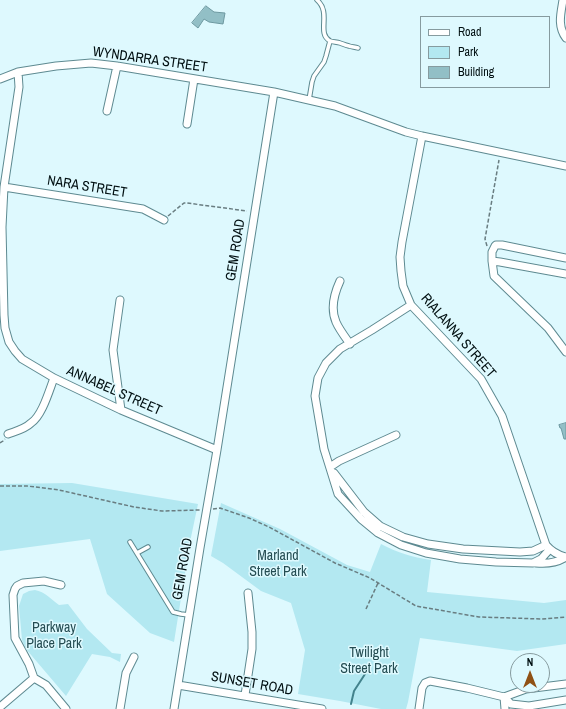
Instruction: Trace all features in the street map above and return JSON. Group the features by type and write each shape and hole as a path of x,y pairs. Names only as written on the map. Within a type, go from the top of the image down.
{"street":[{"path":"563,0 560,27 566,38"},
{"name":"WYNDARRA STREET","path":"0,79 18,72 56,66 91,63 274,92"},
{"path":"107,111 117,66"},
{"path":"2,315 1,227 4,187 19,87 18,72"},
{"path":"187,124 194,79"},
{"path":"274,92 336,106 406,132 566,166"},
{"name":"GEM ROAD","path":"174,709 274,92"},
{"name":"RIALANNA STREET","path":"422,136 400,257 404,286 411,305 481,379 502,416 548,547"},
{"name":"NARA STREET","path":"4,187 143,209 164,220"},
{"path":"566,258 496,244 492,252 494,276 548,328 566,352"},
{"path":"492,261 566,274"},
{"path":"340,281 335,292 333,311 335,321 350,344"},
{"path":"120,300 113,350 121,410"},
{"path":"411,305 340,349 326,363 318,378 315,396 324,449 338,494 361,519 378,534 401,545 426,553 460,559 541,564 555,562 566,557"},
{"name":"ANNABEL STREET","path":"2,315 9,342 22,360 54,378 121,410 217,450"},
{"path":"8,434 20,430 32,423 39,415 54,378"},
{"path":"330,467 339,461 396,435"},
{"path":"330,467 364,512 380,526 403,537 428,544 463,549 520,552 533,551 548,547"},
{"path":"548,547 559,555 566,557"},
{"path":"533,563 542,559 548,547"},
{"path":"61,585 44,581 23,583 17,586 13,595 14,638 29,664 34,678 46,685 66,709"},
{"path":"245,695 252,649 252,632 248,593"},
{"path":"120,709 126,672 134,657"},
{"path":"0,707 34,678"},
{"path":"419,709 422,688 425,683 430,681 504,697 511,704 529,706 566,700"},
{"path":"504,697 526,689 566,684"},
{"name":"SUNSET ROAD","path":"178,685 322,709"},
{"path":"504,697 505,709"}],"lane":[{"path":"317,0 321,3 324,11 324,32 326,37 330,41 358,48"},
{"path":"309,100 314,76 324,62 330,41"},
{"path":"130,542 173,612 189,615"},
{"path":"137,553 148,547"}],"path":[{"path":"487,247 485,239 501,153"},
{"path":"164,220 187,202 255,213"},
{"path":"0,486 27,486 59,490 134,507 162,511 220,508 249,518 275,530 335,563 370,578 416,606 479,617 542,619 566,617"},
{"path":"366,609 378,583"}],"green space":[{"path":"72,483 198,504 190,542 174,642 150,633 107,594 90,539 0,551 0,484"},
{"path":"221,503 280,529 347,565 370,572 381,544 417,558 431,560 427,592 544,603 566,600 566,644 517,651 420,638 406,709 381,709 298,694 305,650 291,603 261,591 211,556"},
{"name":"Parkway Place Park","path":"35,590 45,594 59,605 68,604 87,629 112,653 121,654 120,662 110,657 92,654 66,696 26,649 22,640 19,606 23,594"}],"building":[{"path":"206,6 214,12 225,13 223,24 209,22 204,19 198,28 192,23"},
{"path":"566,423 566,439 564,439 559,425"}],"waterway":[{"path":"351,704 354,691 367,671"}],"park label":[{"name":"Marland Street Park","path":"278,564"},
{"name":"Twilight Street Park","path":"369,662"}]}
